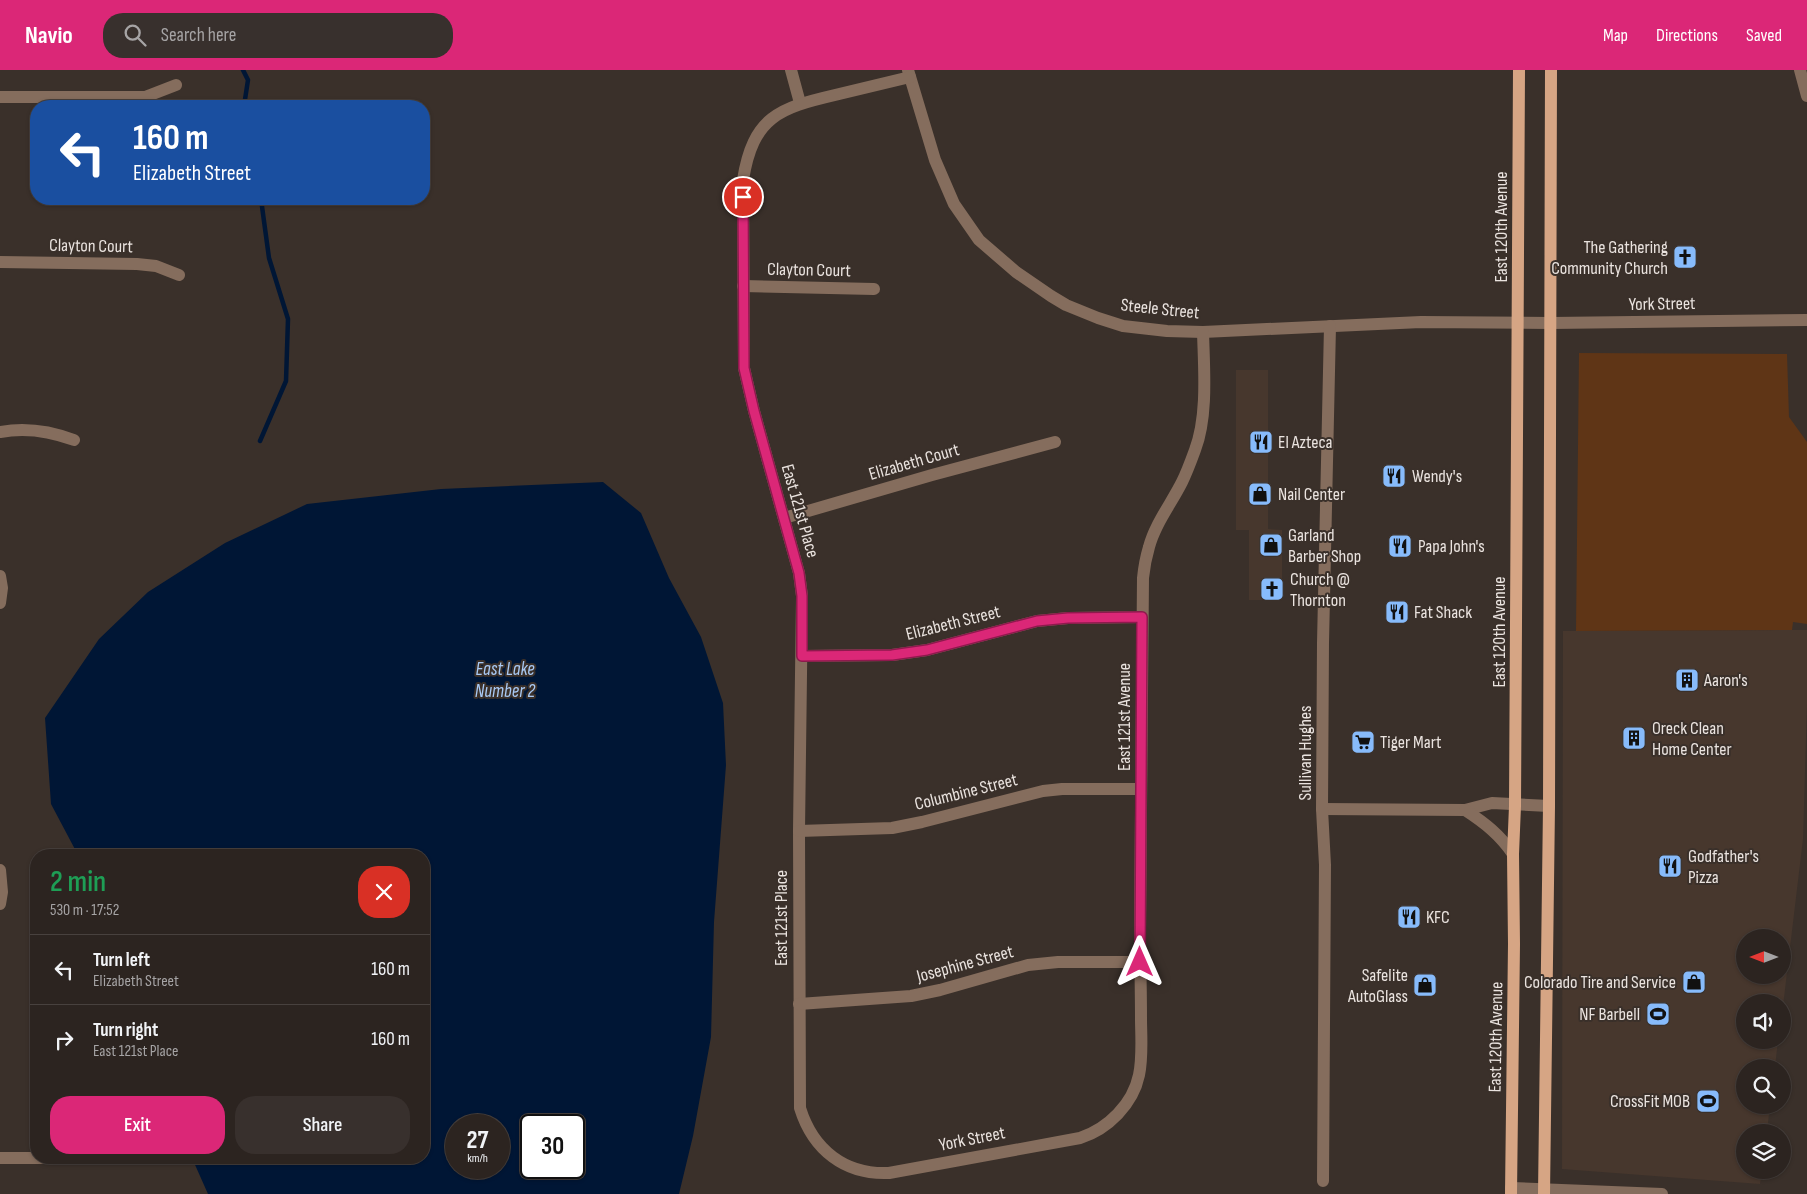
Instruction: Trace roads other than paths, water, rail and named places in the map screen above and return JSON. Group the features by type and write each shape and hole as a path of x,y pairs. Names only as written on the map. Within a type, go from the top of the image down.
{"main road":[{"name":"East 120th Avenue","path":"1511,1191 1519,70"},
{"path":"1544,1191 1549,806 1552,323 1551,70"}],"street":[{"path":"791,70 800,103"},
{"path":"1800,70 1807,96"},
{"name":"East 121st Place","path":"825,1151 813,1138 800,1108 799,831 802,596 800,580 784,518 745,376 743,350 743,180 751,147 762,127 781,112 800,103 909,73"},
{"name":"Steele Street","path":"909,73 935,160 954,204 979,240 1033,284 1066,304 1098,318 1137,328 1203,332 1434,322 1518,323"},
{"path":"0,97 146,97 176,85"},
{"name":"Clayton Court","path":"0,262 138,264 156,266 179,275"},
{"name":"Clayton Court","path":"743,286 874,289"},
{"name":"York Street","path":"1518,323 1807,320"},
{"name":"Sullivan Hughes","path":"1323,1181 1325,865 1322,809 1323,643 1330,326"},
{"name":"East 121st Avenue","path":"1121,1110 1130,1096 1139,1075 1142,1046 1140,962 1143,578 1154,532 1182,481 1200,434 1204,371 1203,332"},
{"path":"0,432 52,432 74,440"},
{"name":"Elizabeth Court","path":"784,518 1055,442"},
{"path":"0,576 2,588 0,604"},
{"name":"Elizabeth Street","path":"802,656 892,655 927,650 1037,621 1068,618 1142,617"},
{"name":"Columbine Street","path":"799,831 892,828 1043,791 1062,789 1141,789"},
{"path":"1322,809 1465,810 1492,803 1515,806 1549,806"},
{"path":"1465,810 1492,829 1514,854"},
{"path":"0,870 2,892 0,904"},
{"name":"Josephine Street","path":"799,1004 911,996 940,990 1028,965 1074,961 1140,962"},
{"name":"York Street","path":"825,1151 850,1168 890,1173 1080,1138 1098,1131 1121,1110"},
{"path":"0,1158 30,1158"},
{"path":"1511,1191 1662,1194"}],"water":[{"name":"East Lake Number 2","path":"603,482 641,513 669,578 701,637 723,703 726,765 714,922 711,1037 693,1136 679,1194 208,1194 195,1164 430,1164 430,849 75,849 51,804 45,718 99,639 148,592 225,543 307,504 441,489"}],"waterway":[{"path":"243,70 248,80 245,100"},
{"path":"260,441 286,381 288,319 269,258 262,205"}],"place":[{"name":"The Gathering Community Church","path":"1685,257"},
{"name":"El Azteca","path":"1261,442"},
{"name":"Wendy's","path":"1394,476"},
{"name":"Nail Center","path":"1260,494"},
{"name":"Garland Barber Shop","path":"1271,545"},
{"name":"Papa John's","path":"1400,546"},
{"name":"Church @ Thornton","path":"1272,589"},
{"name":"Fat Shack","path":"1397,612"},
{"name":"Aaron's","path":"1687,680"},
{"name":"Oreck Clean Home Center","path":"1634,738"},
{"name":"Tiger Mart","path":"1363,742"},
{"name":"Godfather's Pizza","path":"1670,866"},
{"name":"KFC","path":"1409,917"},
{"name":"Colorado Tire and Service","path":"1694,982"},
{"name":"Safelite AutoGlass","path":"1425,985"},
{"name":"NF Barbell","path":"1658,1014"},
{"name":"CrossFit MOB","path":"1708,1101"}]}
